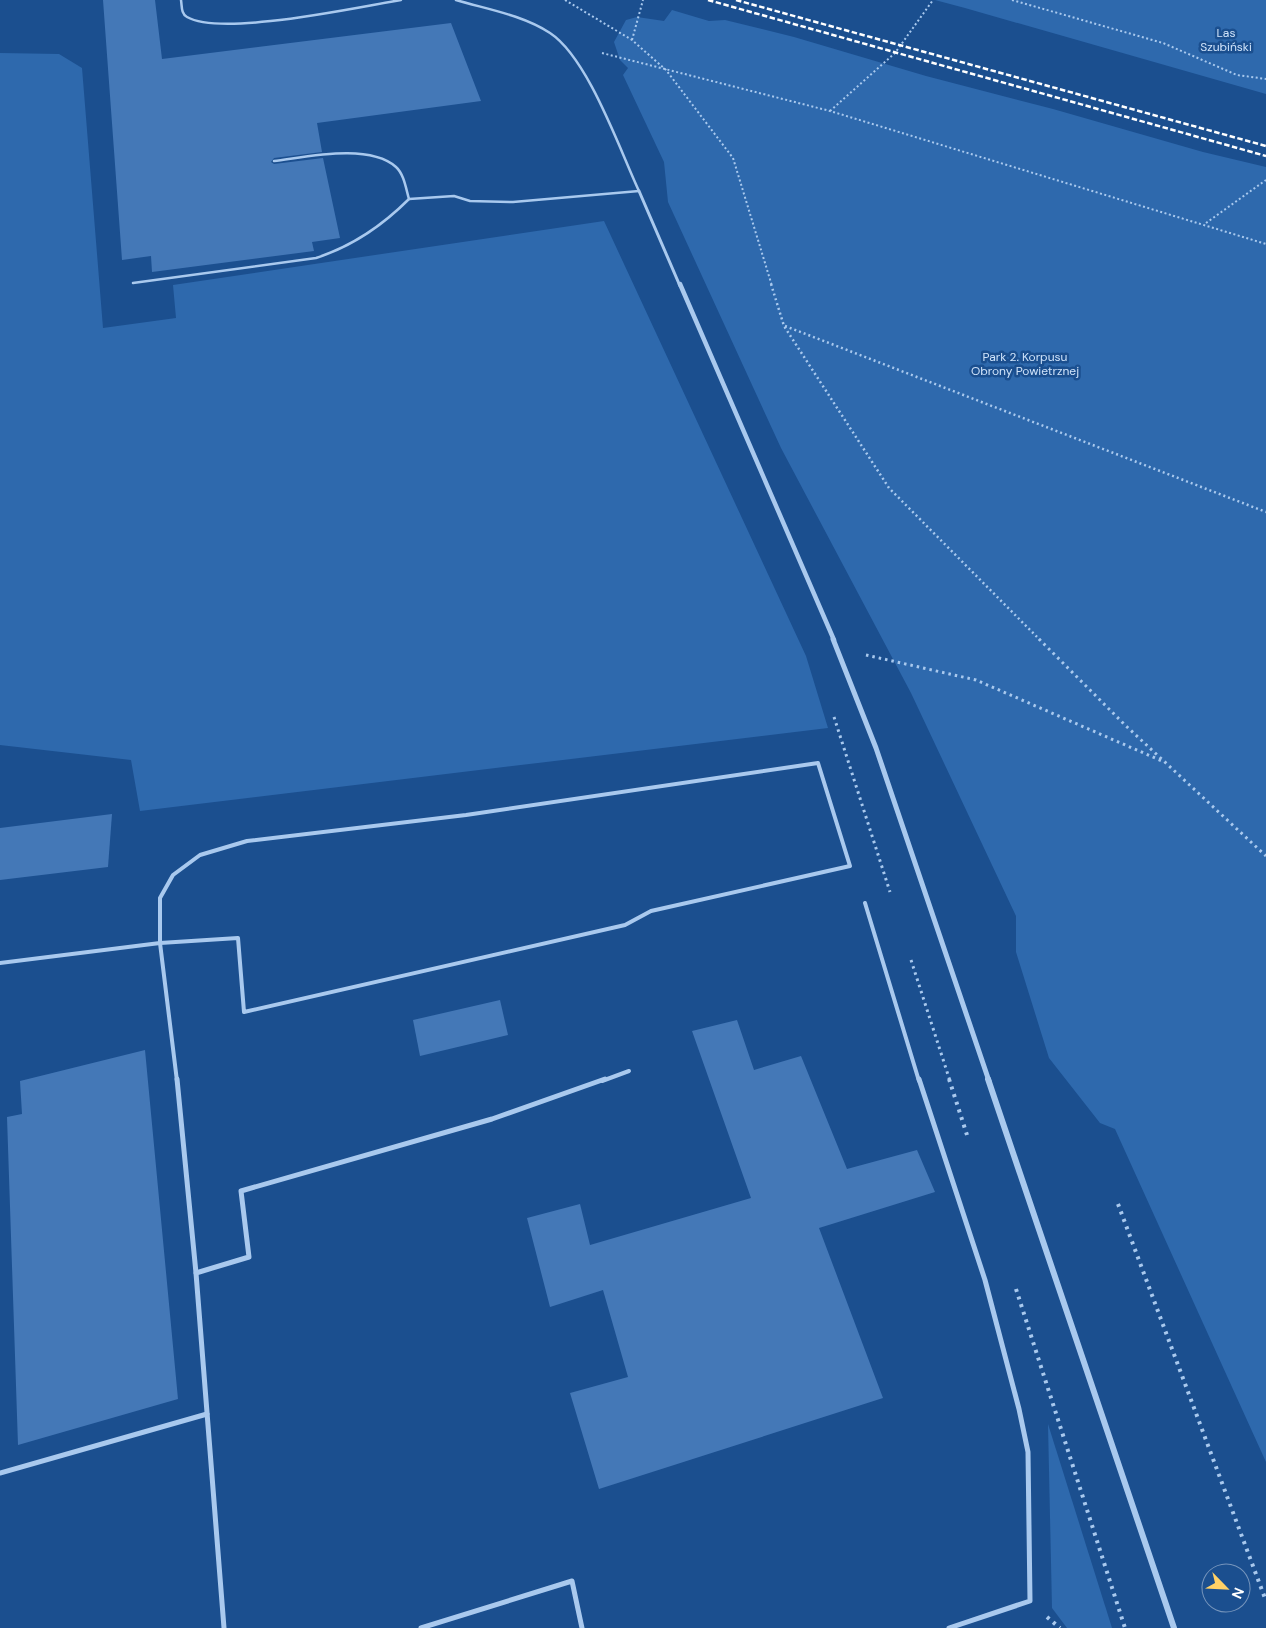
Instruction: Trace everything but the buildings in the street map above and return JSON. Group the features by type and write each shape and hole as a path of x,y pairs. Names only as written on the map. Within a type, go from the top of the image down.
{"street":[{"path":"639,191 838,649 876,748 1174,1628"}],"lane":[{"path":"181,0 182,12 187,18 216,25 249,23 401,0"},
{"path":"133,284 334,254 362,238 396,212 409,199 454,196 470,201 513,202 639,191 584,69 567,46 548,32 528,22 456,0"},
{"path":"274,161 348,153 384,160 396,167 404,180 409,199"},
{"path":"0,963 160,943 238,938 244,1012 625,924 651,911 850,866 818,763 466,815 247,841 200,855 173,875 160,898 160,943 172,1032 196,1273 224,1628"},
{"path":"865,903 922,1089 985,1280 1028,1452 1030,1601 949,1628"},
{"path":"196,1273 249,1257 241,1191 492,1119 629,1071"},
{"path":"0,1473 207,1414"},
{"path":"421,1628 572,1581 582,1628"}],"path":[{"path":"565,0 632,40 666,70 733,158 784,326 889,488 1124,725 1266,856"},
{"path":"632,40 643,0"},
{"path":"830,111 895,53 933,0"},
{"path":"1012,0 1163,43 1237,75 1266,80"},
{"path":"598,52 830,111 1266,244"},
{"path":"1205,224 1266,180"},
{"path":"784,326 1266,512"},
{"path":"838,649 976,680 1165,763"},
{"path":"1118,1204 1266,1601"}],"green space":[{"name":"Las Szubiński","path":"935,0 1266,0 1266,94 965,8"},
{"name":"Park 2. Korpusu Obrony Powietrznej","path":"672,10 709,21 725,20 794,37 926,76 1053,109 1203,152 1266,167 1266,1462 1115,1129 1100,1123 1049,1058 1016,952 1016,916 911,693 781,448 668,202 664,162 623,75 628,68 620,60 614,42 626,20 637,17 664,21"},
{"path":"0,53 59,54 82,68 103,328 176,318 173,285 604,221 806,656 828,728 140,811 131,760 0,745"},
{"path":"1048,1424 1112,1628 1067,1628 1052,1608"}],"railway":[{"path":"708,0 1266,156"},
{"path":"736,0 1266,146"}]}
